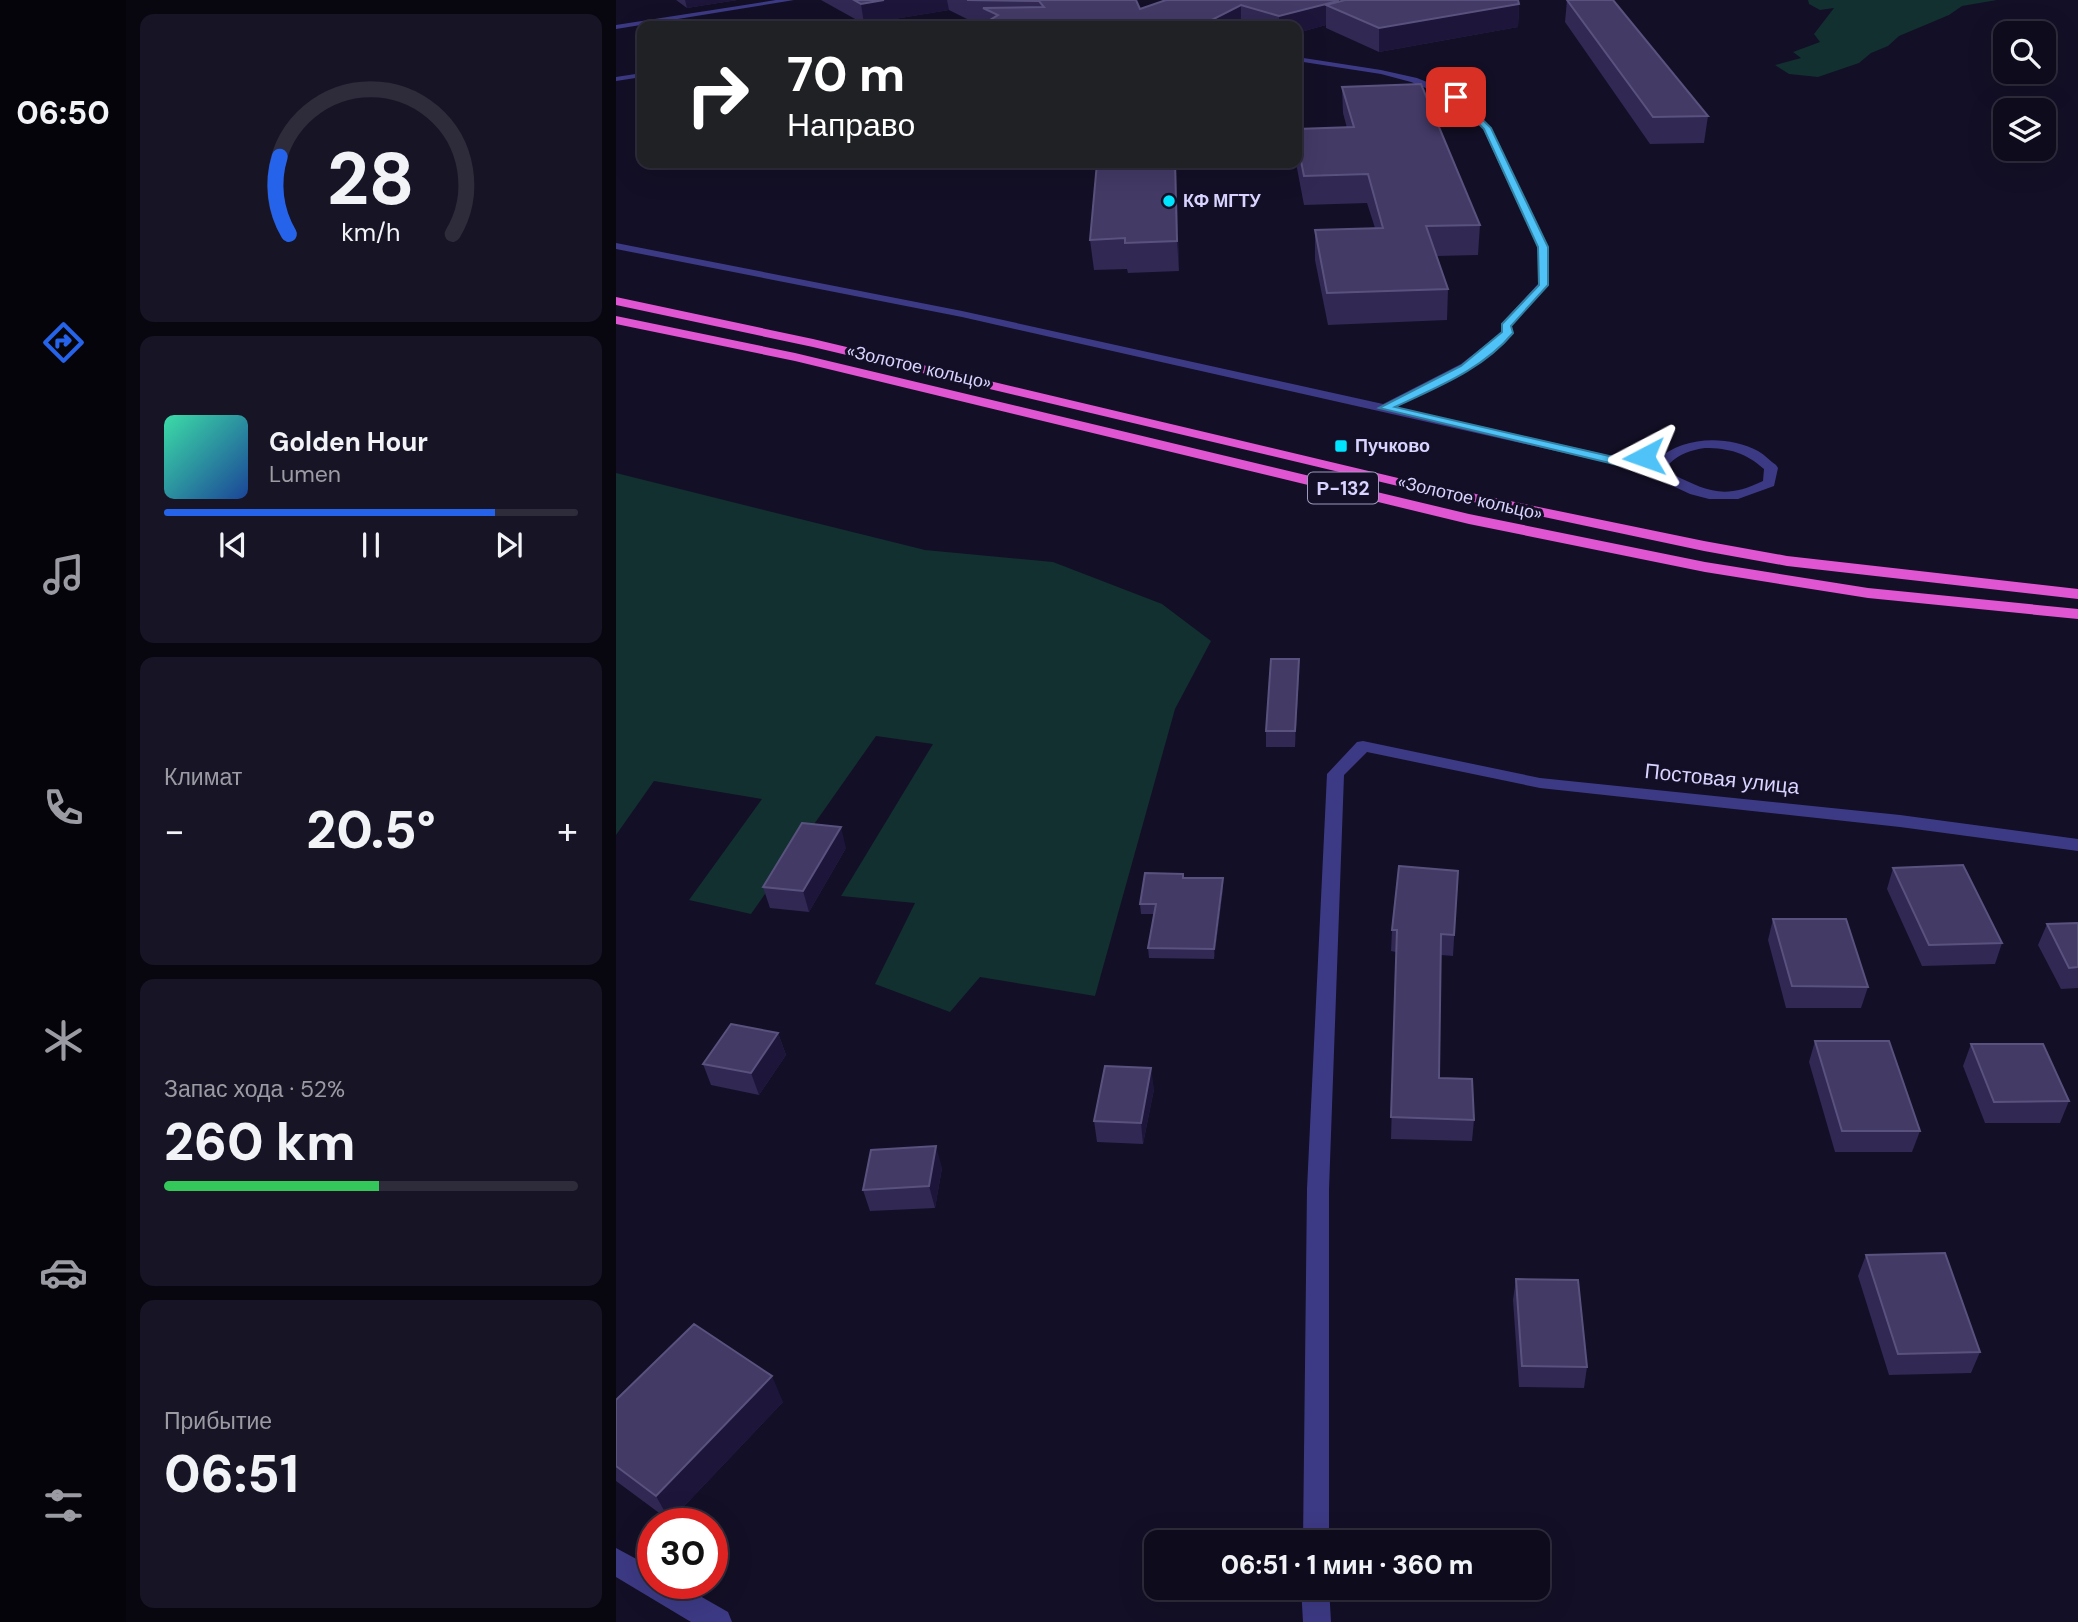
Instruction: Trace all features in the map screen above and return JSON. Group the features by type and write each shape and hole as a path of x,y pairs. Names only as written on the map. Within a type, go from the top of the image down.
{"highway":[{"name":"«Золотое кольцо»","path":"616,301 813,343 1398,482 1787,561 2078,594"},
{"name":"«Золотое кольцо»","path":"616,320 795,357 1469,519 1705,567 1868,593 2078,614"}],"street":[{"path":"655,21 790,0"},
{"path":"616,27 637,24"},
{"path":"1302,60 1381,72 1414,80 1456,97 1487,128 1543,247 1544,285 1505,326 1508,333 1490,351 1465,369 1384,408"},
{"path":"616,79 637,76"},
{"path":"616,246 760,271 1384,408 1618,462 1665,475 1686,489 1717,496 1749,494 1769,484 1770,468 1754,454 1725,446 1694,445 1670,453 1618,462"},
{"path":"1665,475 1662,463 1670,453"},
{"name":"Постовая улица","path":"1316,1530 1318,1189 1336,774 1363,746 1540,783 1900,821 2078,845"},
{"path":"616,1562 637,1574"},
{"path":"679,1599 718,1622"},
{"path":"1316,1600 1317,1622"}],"green space":[{"path":"1808,0 1997,0 1962,6 1949,15 1899,36 1888,46 1871,53 1859,63 1818,77 1789,74 1775,65 1801,58 1793,52 1820,42 1814,34 1834,8 1820,10 1809,4"},
{"path":"616,473 925,550 1053,562 1162,604 1211,641 1175,709 1095,996 980,977 950,1012 875,984 915,903 841,896 933,744 876,736 751,914 689,900 762,799 654,781 616,835"}],"building":[{"path":"854,0 884,0 861,4"},
{"path":"967,0 1136,0 1140,9 1166,0 1338,0 1279,16 1241,5 1210,21 988,21 998,15 983,8 1044,7 1039,1"},
{"path":"1345,0 1518,0 1519,4 1379,28 1326,5"},
{"path":"1567,0 1613,0 1708,116 1653,117"},
{"path":"1421,84 1480,225 1426,226 1448,289 1327,293 1315,230 1383,228 1368,174 1304,176 1302,129 1354,127 1342,87"},
{"path":"1097,168 1175,168 1177,241 1125,243 1125,238 1090,240"},
{"path":"1271,659 1299,659 1295,731 1266,731"},
{"path":"802,823 841,827 803,891 763,887"},
{"path":"1963,865 2002,943 1929,945 1893,868"},
{"path":"1399,866 1458,871 1454,935 1441,934 1439,1078 1472,1079 1474,1120 1391,1117 1397,930 1392,930"},
{"path":"1145,873 1183,874 1183,878 1223,878 1214,949 1148,948 1156,904 1140,904"},
{"path":"1773,919 1846,919 1868,987 1792,986"},
{"path":"2078,923 2078,967 2069,968 2047,924"},
{"path":"731,1024 778,1033 751,1073 703,1064"},
{"path":"1815,1041 1889,1041 1920,1131 1842,1131"},
{"path":"1971,1044 2043,1044 2069,1101 1994,1102"},
{"path":"1105,1066 1151,1068 1141,1123 1094,1121"},
{"path":"936,1146 929,1186 863,1190 871,1150"},
{"path":"1945,1253 1980,1352 1898,1354 1866,1255"},
{"path":"1516,1279 1578,1280 1587,1367 1522,1366"},
{"path":"694,1324 772,1376 656,1496 616,1466 616,1400"}],"place":[{"name":"КФ МГТУ","path":"1169,201"},
{"name":"Пучково","path":"1341,446"}],"route":[{"path":"1456,97 1487,128 1543,247 1544,285 1505,326 1508,333 1490,351 1465,369 1384,408 1618,462 1644,457"}]}
